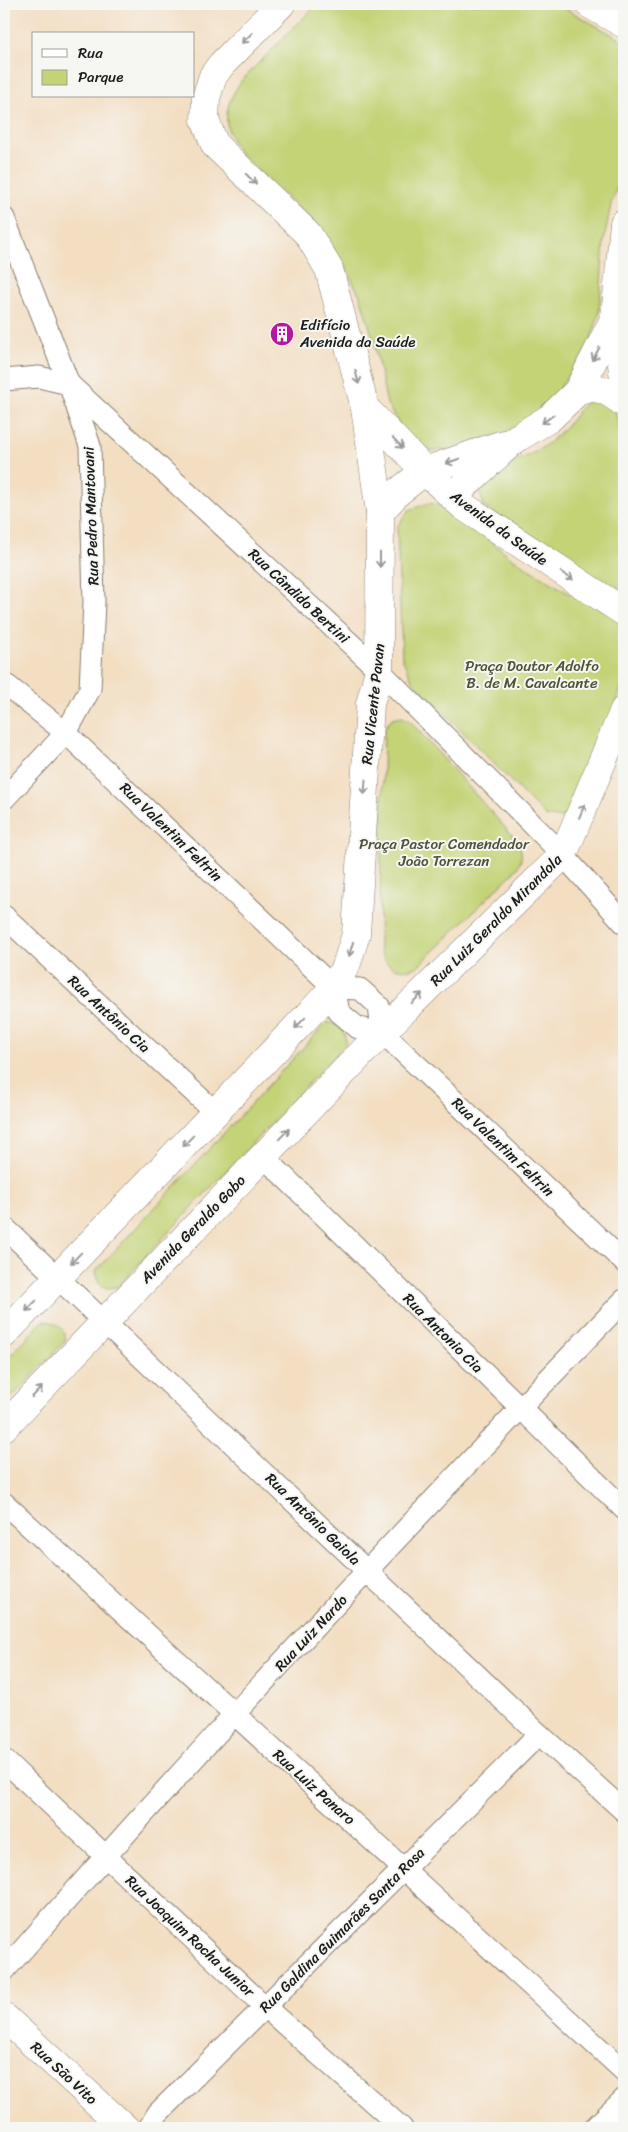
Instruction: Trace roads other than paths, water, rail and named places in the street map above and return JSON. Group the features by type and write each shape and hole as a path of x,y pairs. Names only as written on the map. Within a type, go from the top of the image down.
{"street":[{"path":"281,4 228,58 211,82 204,108 205,120 216,145 308,234 329,269 364,408"},
{"path":"589,4 624,24"},
{"name":"Rua Pedro Mantovani","path":"4,218 69,384 90,446 94,602 90,689 66,732 4,799"},
{"path":"624,223 615,317 624,378"},
{"path":"453,496 514,440 550,418 578,391 615,317"},
{"path":"4,380 39,377 69,384"},
{"name":"Rua Cândido Bertini","path":"69,384 379,670 563,856 624,924"},
{"path":"578,391 592,387 601,388 624,403"},
{"name":"Avenida da Saúde","path":"364,408 424,471 463,506 624,612"},
{"name":"Rua Vicente Pavan","path":"334,988 347,963 356,934 370,704 379,670 380,512 364,408"},
{"path":"380,512 398,492 424,471 514,440"},
{"name":"Rua Valentim Feltrin","path":"4,683 66,732 334,988"},
{"name":"Rua Luiz Geraldo Mirandola","path":"382,1032 563,856 624,710"},
{"name":"Rua Antônio Cia","path":"4,916 215,1112"},
{"path":"4,1334 334,988 360,989 379,1006 382,1032 358,1028 339,1012 334,988"},
{"name":"Rua Valentim Feltrin","path":"382,1032 624,1262"},
{"name":"Avenida Geraldo Gobo","path":"4,1427 382,1032"},
{"name":"Rua Antonio Cia","path":"264,1156 624,1509"},
{"name":"Rua Antônio Gaiola","path":"4,1227 539,1734 624,1811"},
{"name":"Rua Luiz Nardo","path":"4,1971 105,1856 368,1571 624,1300"},
{"name":"Rua Luiz Panaro","path":"4,1503 624,2071"},
{"name":"Rua Galdina Guimarães Santa Rosa","path":"149,2128 158,2113 539,1734"},
{"name":"Rua Joaquim Rocha Junior","path":"4,1760 265,2006 402,2128"},
{"name":"Rua São Vito","path":"4,2017 125,2128"},
{"name":"Rua São Vito","path":"4,2041 97,2128"},
{"path":"594,2128 624,2098"}],"place":[{"name":"Edifício Avenida da Saúde","path":"282,334"}],"park label":[{"name":"Praça Doutor Adolfo B. de M. Cavalcante","path":"532,674"},
{"name":"Praça Pastor Comendador João Torrezan","path":"444,852"}]}
